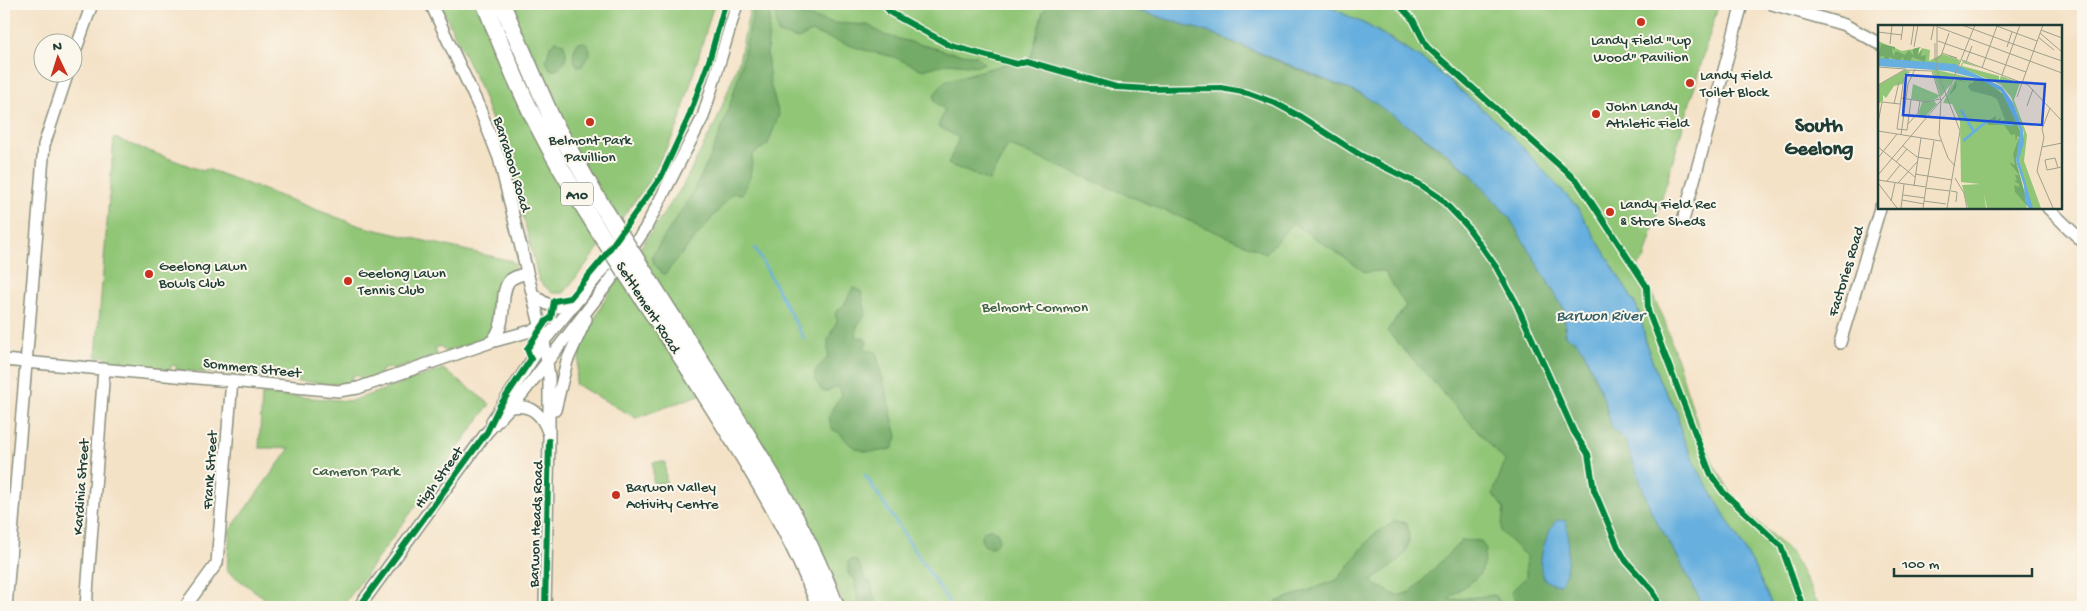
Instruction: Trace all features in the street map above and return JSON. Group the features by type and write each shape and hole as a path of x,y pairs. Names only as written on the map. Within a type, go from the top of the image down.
{"highway":[{"name":"Settlement Road","path":"485,4 538,126 580,200 783,496 808,542 836,607"},
{"name":"Settlement Road","path":"502,4 553,121 697,368 795,549 820,607"}],"street":[{"path":"82,32 92,4"},
{"name":"Barrabool Road","path":"431,4 492,140 505,181 544,341"},
{"path":"549,441 556,400 565,368 597,297 640,236 703,117 737,4"},
{"path":"1684,217 1742,4"},
{"path":"1772,4 1845,25 1878,43"},
{"path":"6,607 44,145 65,82"},
{"name":"High Street","path":"487,432 499,407 544,341 656,207"},
{"name":"Factories Road","path":"1840,343 1880,209"},
{"path":"2049,209 2083,242"},
{"path":"491,342 502,321 507,284 513,278 527,273"},
{"path":"533,294 553,307 565,307 573,304"},
{"name":"High Street","path":"359,607 487,432 512,407 597,297"},
{"name":"Sommers Street","path":"4,360 345,391 491,342 541,328"},
{"name":"Barwon Heads Road","path":"544,341 547,361 549,441 545,607"},
{"name":"Kardinia Street","path":"86,607 104,369"},
{"name":"Frank Street","path":"185,607 217,563 232,380"},
{"path":"512,407 525,406 534,410 546,426 549,441"}],"green space":[{"path":"440,4 714,4 678,126 648,184 564,293 552,293 539,281 524,219 501,145 479,85"},
{"name":"Belmont Common","path":"751,4 1118,4 1214,34 1363,95 1443,150 1471,174 1509,217 1564,309 1563,326 1584,351 1612,428 1625,440 1653,516 1675,552 1704,607 845,607 812,532 724,386 636,418 575,384 581,347 605,299 682,187 717,120 739,61"},
{"path":"755,4 771,4 767,53 770,83 779,115 768,144 753,154 750,177 742,194 733,193 664,275 654,264 652,256 695,188 719,136 740,71"},
{"path":"776,4 789,4 790,12 834,23 868,25 884,35 949,52 977,56 984,63 978,66 948,63 923,70 894,57 860,49 812,32 798,39 778,33"},
{"path":"1050,4 1118,4 1214,34 1363,95 1397,117 1471,174 1509,217 1564,309 1565,335 1576,341 1584,351 1604,399 1612,428 1625,440 1653,516 1675,552 1704,607 1521,607 1511,592 1526,577 1526,556 1501,532 1504,509 1493,494 1505,461 1387,331 1406,306 1384,271 1365,272 1293,223 1266,253 1008,145 989,181 948,164 959,138 938,126 945,110 935,102 934,95 945,81 1031,57 1043,11"},
{"name":"John Landy Athletic Field","path":"1323,4 1709,4 1718,6 1644,260 1638,266 1664,319 1701,435 1714,465 1738,504 1792,554 1820,607 1773,607 1753,564 1696,466 1681,433 1677,412 1659,379 1646,344 1637,307 1577,207 1501,125 1455,85 1400,44 1367,25"},
{"path":"556,41 563,43 566,57 563,64 557,70 551,70 546,62 550,46"},
{"path":"585,42 589,46 590,54 581,67 575,63 574,52 578,43"},
{"name":"Geelong Lawn Tennis Club","path":"114,138 203,171 206,169 216,172 360,226 512,261 516,265 498,324 483,339 445,352 441,346 435,348 437,355 393,370 388,368 382,370 380,374 363,380 357,375 352,376 352,383 344,385 253,377 252,371 248,371 246,376 177,370 176,366 172,365 170,370 123,365 122,357 121,365 106,364 106,356 96,357"},
{"path":"853,288 861,291 866,314 857,326 856,337 864,338 867,341 864,349 876,352 897,437 893,448 882,451 871,452 856,448 833,430 830,420 831,411 842,395 838,386 828,391 822,391 815,379 815,371 828,357 828,340 837,321 835,313 844,305"},
{"name":"Cameron Park","path":"443,369 490,404 342,607 277,607 227,571 230,530 290,448 259,448 262,394 351,401"},
{"path":"653,462 665,462 666,483 653,483"},
{"path":"1395,521 1407,523 1409,536 1405,553 1395,564 1371,582 1397,596 1411,592 1462,540 1481,541 1486,550 1482,570 1475,579 1448,600 1495,595 1504,607 1270,607 1276,602 1337,580 1372,536"},
{"path":"990,529 996,532 999,538 996,544 990,547 984,544 981,538 984,532"},
{"path":"851,559 857,561 867,582 871,583 876,607 858,607 855,579 848,574 848,562"}],"water":[{"name":"Barwon River","path":"1118,4 1323,4 1367,25 1428,63 1501,125 1577,207 1637,307 1646,344 1659,379 1677,412 1681,433 1696,466 1753,564 1773,607 1704,607 1675,552 1653,516 1625,440 1612,428 1604,399 1584,351 1576,341 1566,336 1564,309 1509,217 1471,174 1443,150 1363,95 1214,34"},
{"path":"1557,520 1566,521 1568,535 1566,573 1561,584 1550,583 1544,578 1541,569 1543,547 1547,536"}],"waterway":[{"path":"755,248 804,339"},
{"path":"865,475 952,607"},
{"path":"1259,607 1261,605 1282,607"}],"cycle path":[{"path":"359,607 487,432 499,407 531,359 527,349 546,321 551,318 554,301 570,298 601,261 661,177 688,119 709,61 725,4"},
{"path":"883,4 891,13 951,46 1017,64 1026,61 1116,87 1149,89 1221,88 1248,93 1275,103 1301,117 1362,156 1421,185 1439,197 1466,225 1477,240 1496,267 1516,303 1574,432 1588,454 1594,490 1618,547 1626,561 1653,591 1660,607"},
{"path":"1398,4 1413,20 1427,47 1578,182 1647,287 1648,311 1711,475 1724,493 1781,546 1803,607"},
{"path":"545,607 549,441"}],"place":[{"name":"Landy Field \"wp Wood\" Pavilion","path":"1641,22"},
{"name":"Landy Field Toilet Block","path":"1690,83"},
{"name":"John Landy Athletic Field","path":"1596,114"},
{"name":"Belmont Park Pavillion","path":"590,122"},
{"name":"Landy Field Rec & Store Sheds","path":"1610,212"},
{"name":"Geelong Lawn Bowls Club","path":"149,274"},
{"name":"Geelong Lawn Tennis Club","path":"348,281"},
{"name":"Barwon Valley Activity Centre","path":"616,495"}],"district":[{"name":"South Geelong","path":"1819,136"}]}
